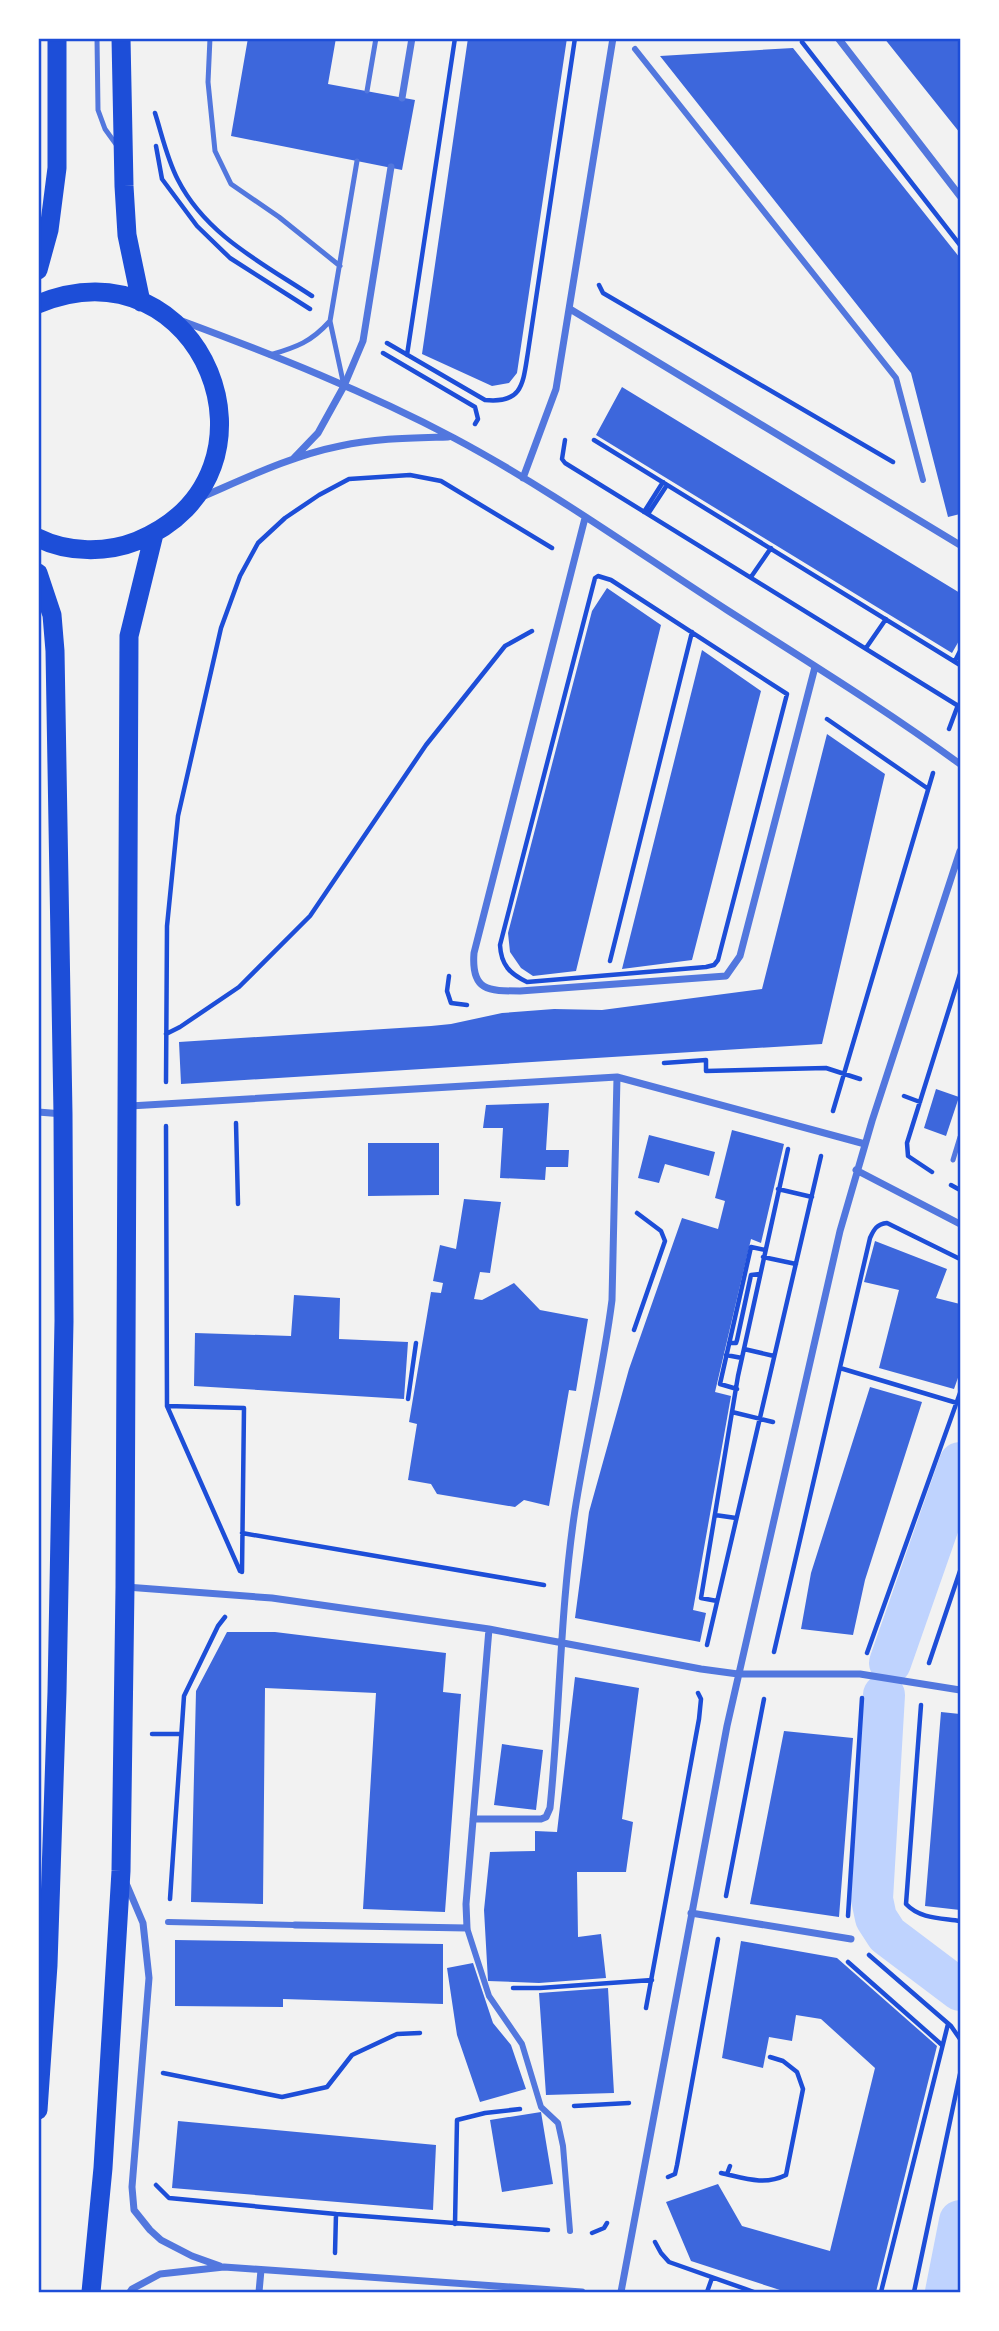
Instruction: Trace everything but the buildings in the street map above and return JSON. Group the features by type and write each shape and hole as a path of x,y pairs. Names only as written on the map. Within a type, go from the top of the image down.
{"highway":[{"path":"38,270 49,230 57,168 57,38"},
{"path":"121,38 127,235 141,302"},
{"path":"38,304 56,297 85,292 113,293 141,302 166,316 188,335 205,359 215,386 220,414 218,443 210,470 191,501 177,517 154,534 127,545 99,550 70,548 38,538"},
{"path":"90,2292 103,2168 121,1871 125,1587 129,636 154,534"},
{"path":"38,573 52,615 55,651 64,1321 57,1692 48,1965 38,2110"}],"street":[{"path":"402,97 412,38"},
{"path":"523,478 556,389 613,38"},
{"path":"838,38 961,196"},
{"path":"635,49 896,378 923,480"},
{"path":"294,458 318,433 344,386 363,341 391,167"},
{"path":"570,309 961,545"},
{"path":"166,316 271,355 344,386 465,444 523,478 961,764"},
{"path":"191,501 294,458 339,446 384,439 452,437"},
{"path":"585,518 474,953 476,979 490,990 520,991 726,976 740,956 815,667"},
{"path":"621,2292 738,1674 837,1244 864,1144 961,851"},
{"path":"126,1106 617,1077 864,1144"},
{"path":"473,1819 535,1820 546,1817 548,1813 560,1641 575,1510 612,1300 617,1077"},
{"path":"38,1112 63,1114"},
{"path":"856,1170 961,1224"},
{"path":"125,1587 272,1598 489,1629 738,1674 864,1674 961,1690"},
{"path":"489,1629 466,1904 467,1928 489,1996 522,2044 541,2107 558,2123 563,2146 570,2231"},
{"path":"121,1871 142,1923 149,1978 132,2187 134,2210 161,2240 192,2256 224,2267"},
{"path":"691,1913 851,1939"},
{"path":"168,1923 467,1928"},
{"path":"130,2292 160,2274 224,2267 582,2292"},
{"path":"259,2292 261,2270"}],"lane":[{"path":"97,38 99,110 105,129 123,155"},
{"path":"210,38 208,82 215,151 231,184 279,217 340,266"},
{"path":"367,91 376,38"},
{"path":"344,386 330,321 357,161"},
{"path":"271,355 296,348 315,337 330,321"},
{"path":"953,1160 961,1137"}],"path":[{"path":"407,355 455,38"},
{"path":"365,330 485,400 510,398 520,390 575,38"},
{"path":"802,42 961,245"},
{"path":"154,110 177,178 208,221 244,253 332,309"},
{"path":"123,128 153,127 162,179 197,226 230,258 330,321"},
{"path":"601,272 598,285 603,293 923,480"},
{"path":"363,341 475,407 478,419 465,444"},
{"path":"567,431 562,459 565,463 961,707"},
{"path":"594,440 961,665"},
{"path":"173,863 181,803 221,628 240,576 258,543 285,518 349,479 410,475 441,481 552,547 554,554 572,565"},
{"path":"646,513 665,484"},
{"path":"751,578 771,548"},
{"path":"706,1649 827,1133 927,788 805,705 611,580 594,578 500,945 501,957 512,975 527,982 714,965 722,949 787,694"},
{"path":"866,649 886,619"},
{"path":"166,1034 239,987 310,916 426,745 505,646 533,631 533,643"},
{"path":"608,965 692,632"},
{"path":"954,661 961,651"},
{"path":"936,1175 908,1156 907,1143 961,974"},
{"path":"449,976 447,990 451,1003 477,1005"},
{"path":"617,1077 632,1065 706,1060 706,1071 826,1068 844,1073"},
{"path":"235,1101 238,1204"},
{"path":"717,1601 701,1598 744,1349 794,1124"},
{"path":"945,1182 961,1190"},
{"path":"778,1189 812,1197"},
{"path":"770,1673 874,1229 881,1223 887,1223 961,1259"},
{"path":"737,1389 720,1384 726,1354 751,1247 765,1250"},
{"path":"763,1257 796,1264"},
{"path":"729,1343 736,1343 737,1340 751,1275 760,1274"},
{"path":"408,1399 416,1343"},
{"path":"744,1349 775,1356"},
{"path":"726,1354 743,1358"},
{"path":"840,1368 957,1403"},
{"path":"167,1406 244,1408 242,1575 167,1406 168,1386"},
{"path":"961,1393 864,1674 848,1933 851,1939 948,2024 961,2039"},
{"path":"732,1412 760,1419"},
{"path":"715,1515 736,1518"},
{"path":"242,1533 549,1586"},
{"path":"961,1571 922,1684 906,1904 914,1912 925,1916 961,1921"},
{"path":"168,1923 184,1696 218,1626 226,1616 240,1618 242,1596"},
{"path":"644,2021 699,1719"},
{"path":"844,1959 942,2045"},
{"path":"540,1988 652,1980"},
{"path":"881,2292 948,2024"},
{"path":"141,2069 282,2097 327,2087 352,2056 397,2034 420,2033"},
{"path":"721,2173 772,2182 786,2175 803,2089 797,2072 783,2061 770,2057"},
{"path":"914,2292 961,2074"},
{"path":"455,2224 457,2120 485,2112 629,2103 632,2090"},
{"path":"664,2179 675,2174 677,2165"},
{"path":"727,2174 730,2166"},
{"path":"152,2178 169,2198 336,2214 593,2233 604,2228 609,2220"},
{"path":"334,2275 336,2214"},
{"path":"655,2230 655,2242 669,2262 754,2292"},
{"path":"707,2292 712,2278"}],"waterway":[{"path":"890,1663 960,1463"},
{"path":"884,1695 872,1899 876,1918 887,1935 960,1990"},
{"path":"946,2292 960,2221"}]}
